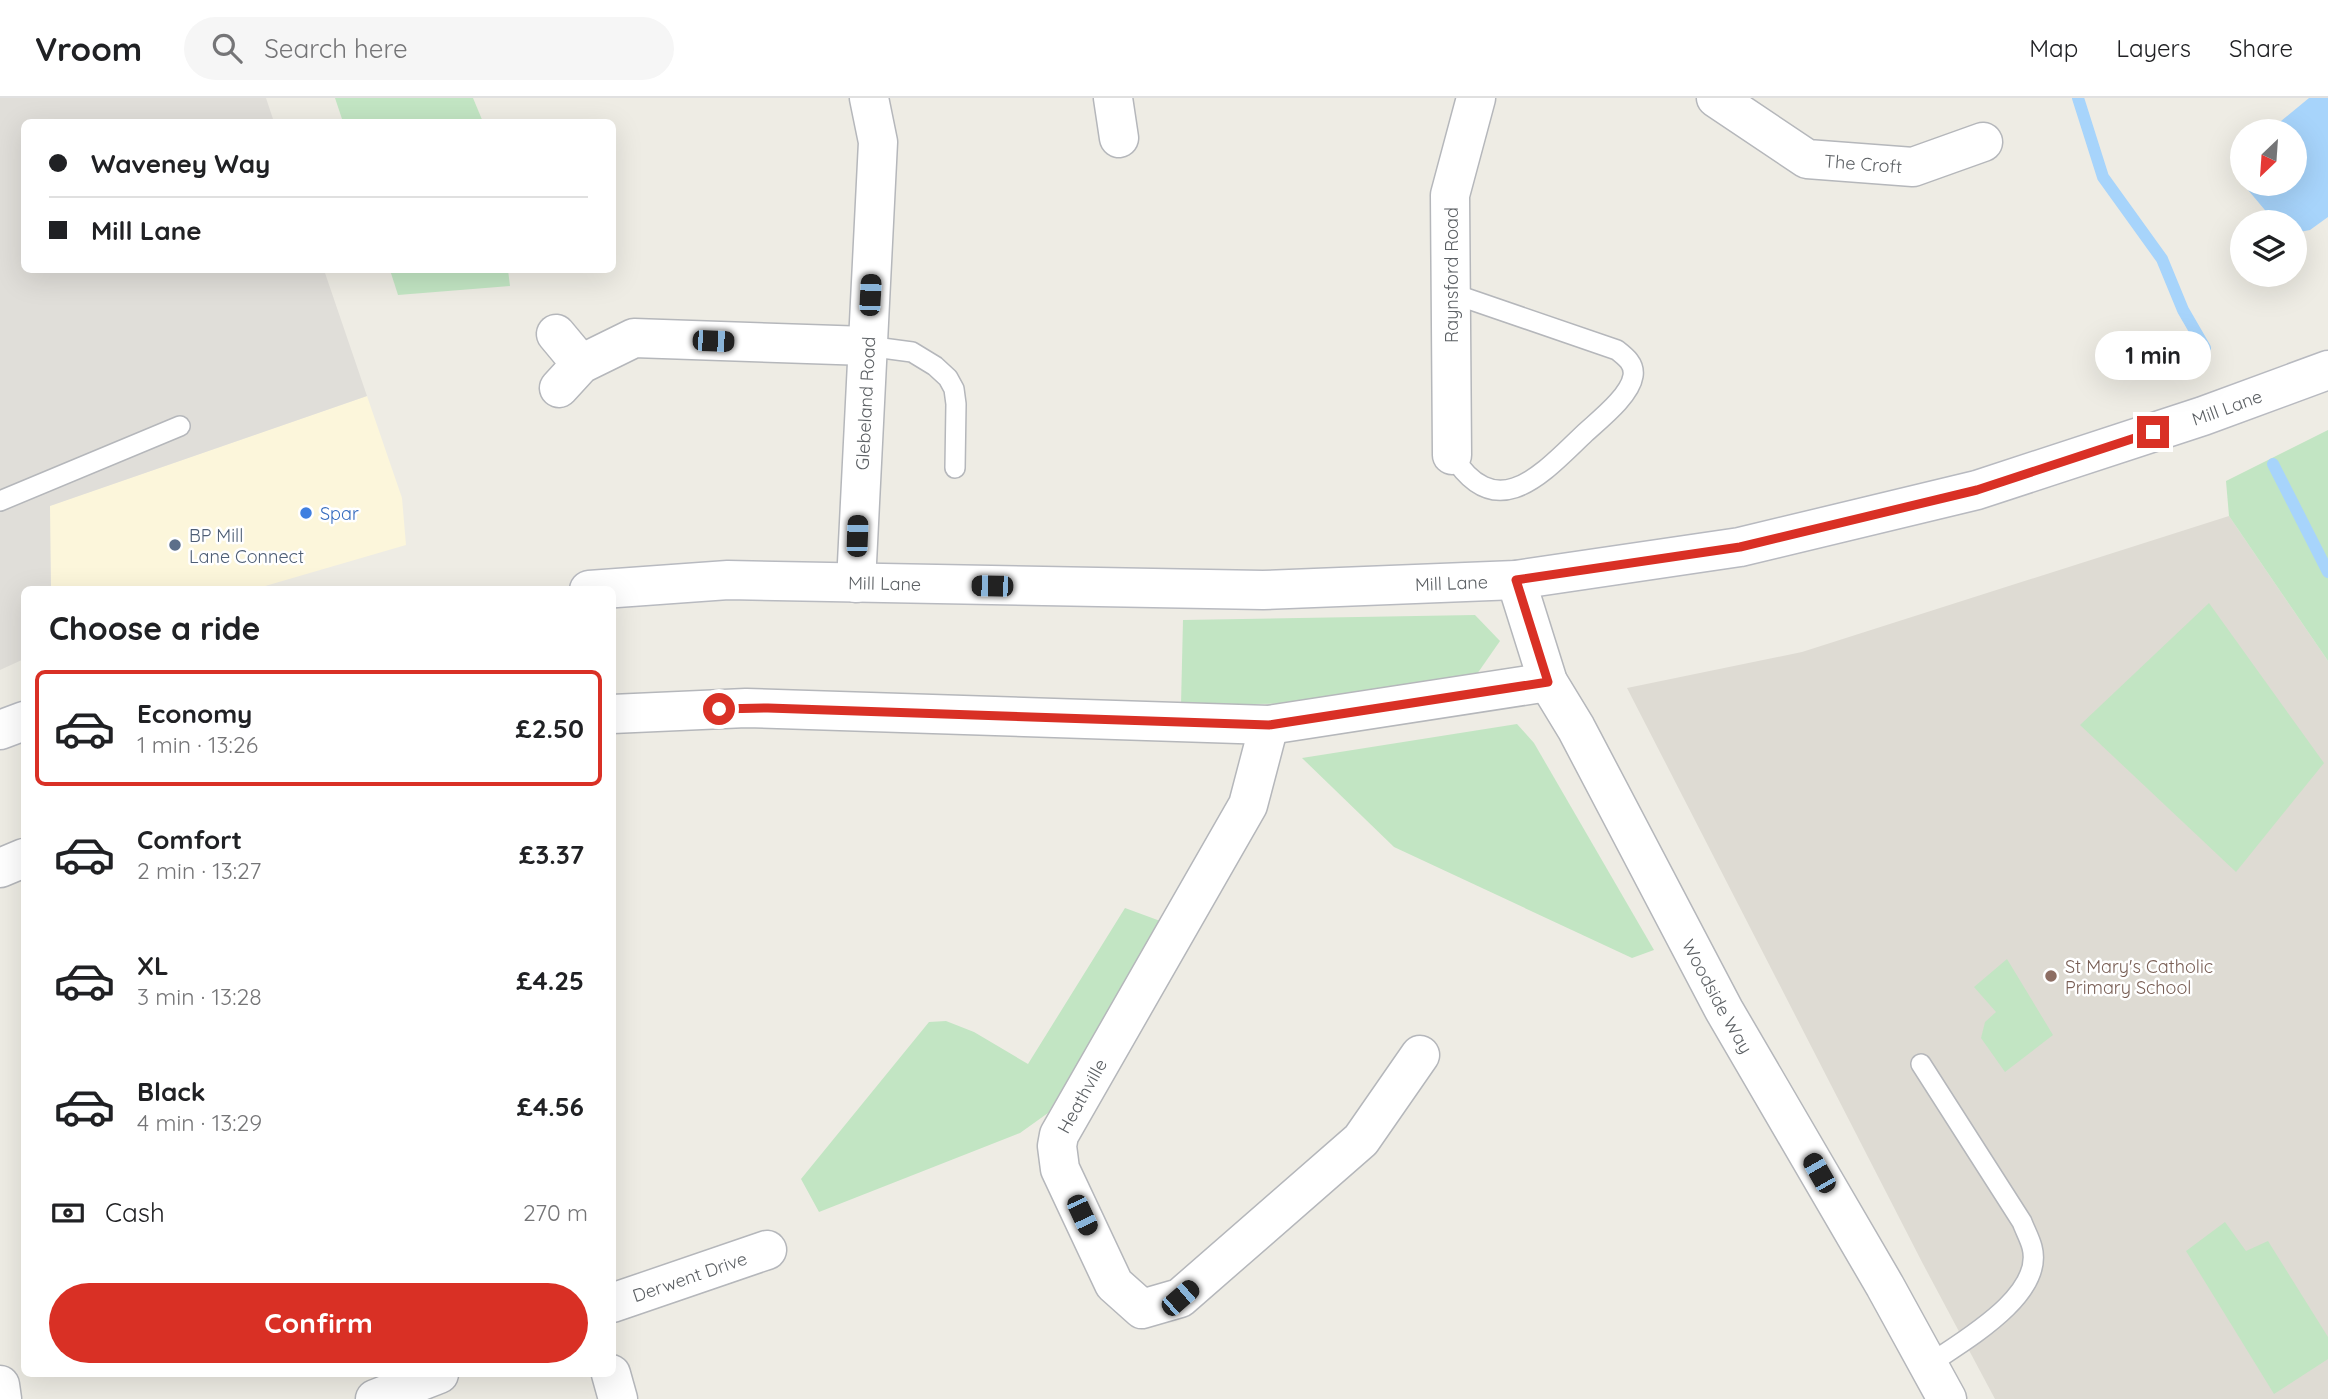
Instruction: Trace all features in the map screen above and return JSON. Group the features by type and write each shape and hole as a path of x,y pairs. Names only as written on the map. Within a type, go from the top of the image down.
{"street":[{"name":"Glebeland Road","path":"856,583 878,142 869,98"},
{"path":"1113,98 1119,138"},
{"name":"Raynsford Road","path":"1452,455 1450,195 1476,98"},
{"name":"The Croft","path":"1716,98 1807,159 1913,167 1983,142"},
{"path":"556,334 570,376 634,338 867,346"},
{"name":"Mill Lane","path":"616,587 728,580 1263,590 1516,580 1740,547 1977,490 2203,416 2328,370"},
{"name":"Woodside Way","path":"1516,580 1548,682 1576,728 1724,1010 1885,1286 1947,1399"},
{"path":"616,714 746,708 1269,725 1548,682"},
{"path":"0,730 21,722"},
{"name":"Heathville","path":"1269,725 1248,805 1059,1135 1057,1146 1060,1169 1114,1284 1142,1309 1180,1298 1361,1140 1420,1055"},
{"path":"0,867 21,859"},
{"name":"Derwent Drive","path":"616,1302 767,1250"},
{"path":"375,1399 431,1377"},
{"path":"612,1377 618,1399"},
{"path":"0,1385 2,1399"}],"lane":[{"path":"1451,293 1617,350 1632,365 1634,373 1631,384 1616,403 1526,484 1514,489 1491,489 1471,479 1461,470 1452,455"},
{"path":"867,346 912,352 935,366 948,378 954,389 956,404 955,468"},
{"path":"0,501 180,426"},
{"path":"1921,1064 2022,1222 2033,1249 2031,1274 2014,1300 1986,1325 1928,1365"}],"shaded area":[{"path":"0,98 266,98 273,119 21,119 21,273 325,273 367,396 50,506 51,586 21,586 21,660 0,670"},
{"path":"367,396 402,498 406,545 265,586 51,586 49,506"},
{"name":"St Mary's Catholic Primary School","path":"2229,516 2328,661 2328,1399 1995,1399 1627,688 1802,652"}],"green space":[{"path":"335,98 473,98 482,119 342,119"},
{"path":"391,273 508,273 510,286 398,295"},
{"path":"2328,430 2328,661 2229,516 2226,481"},
{"path":"2209,603 2324,763 2236,872 2080,725"},
{"path":"1475,615 1500,641 1477,674 1321,703 1181,705 1183,620"},
{"path":"1517,724 1534,743 1654,950 1632,958 1394,847 1302,758"},
{"path":"1125,908 1163,922 1048,1113 1020,1133 819,1212 801,1179 929,1022 946,1021 974,1032 1028,1064"},
{"path":"2007,959 2053,1035 2005,1072 1981,1038 1985,1022 1996,1012 1974,987"},
{"path":"2225,1222 2246,1251 2268,1241 2328,1337 2328,1359 2274,1394 2186,1251"}],"water":[{"path":"2309,98 2328,98 2328,217 2310,230 2307,231 2307,210 2265,210 2253,196 2307,196 2307,119 2284,119"}],"waterway":[{"path":"2078,98 2103,177 2162,259 2183,310 2205,348"},
{"path":"2273,464 2328,572"}],"place":[{"name":"Spar","path":"306,513"},
{"name":"BP Mill Lane Connect","path":"175,545"},
{"name":"St Mary's Catholic Primary School","path":"2051,976"}],"route":[{"path":"719,709 768,708 1269,725 1548,682 1516,580 1740,547 1977,490 2153,432"}]}
